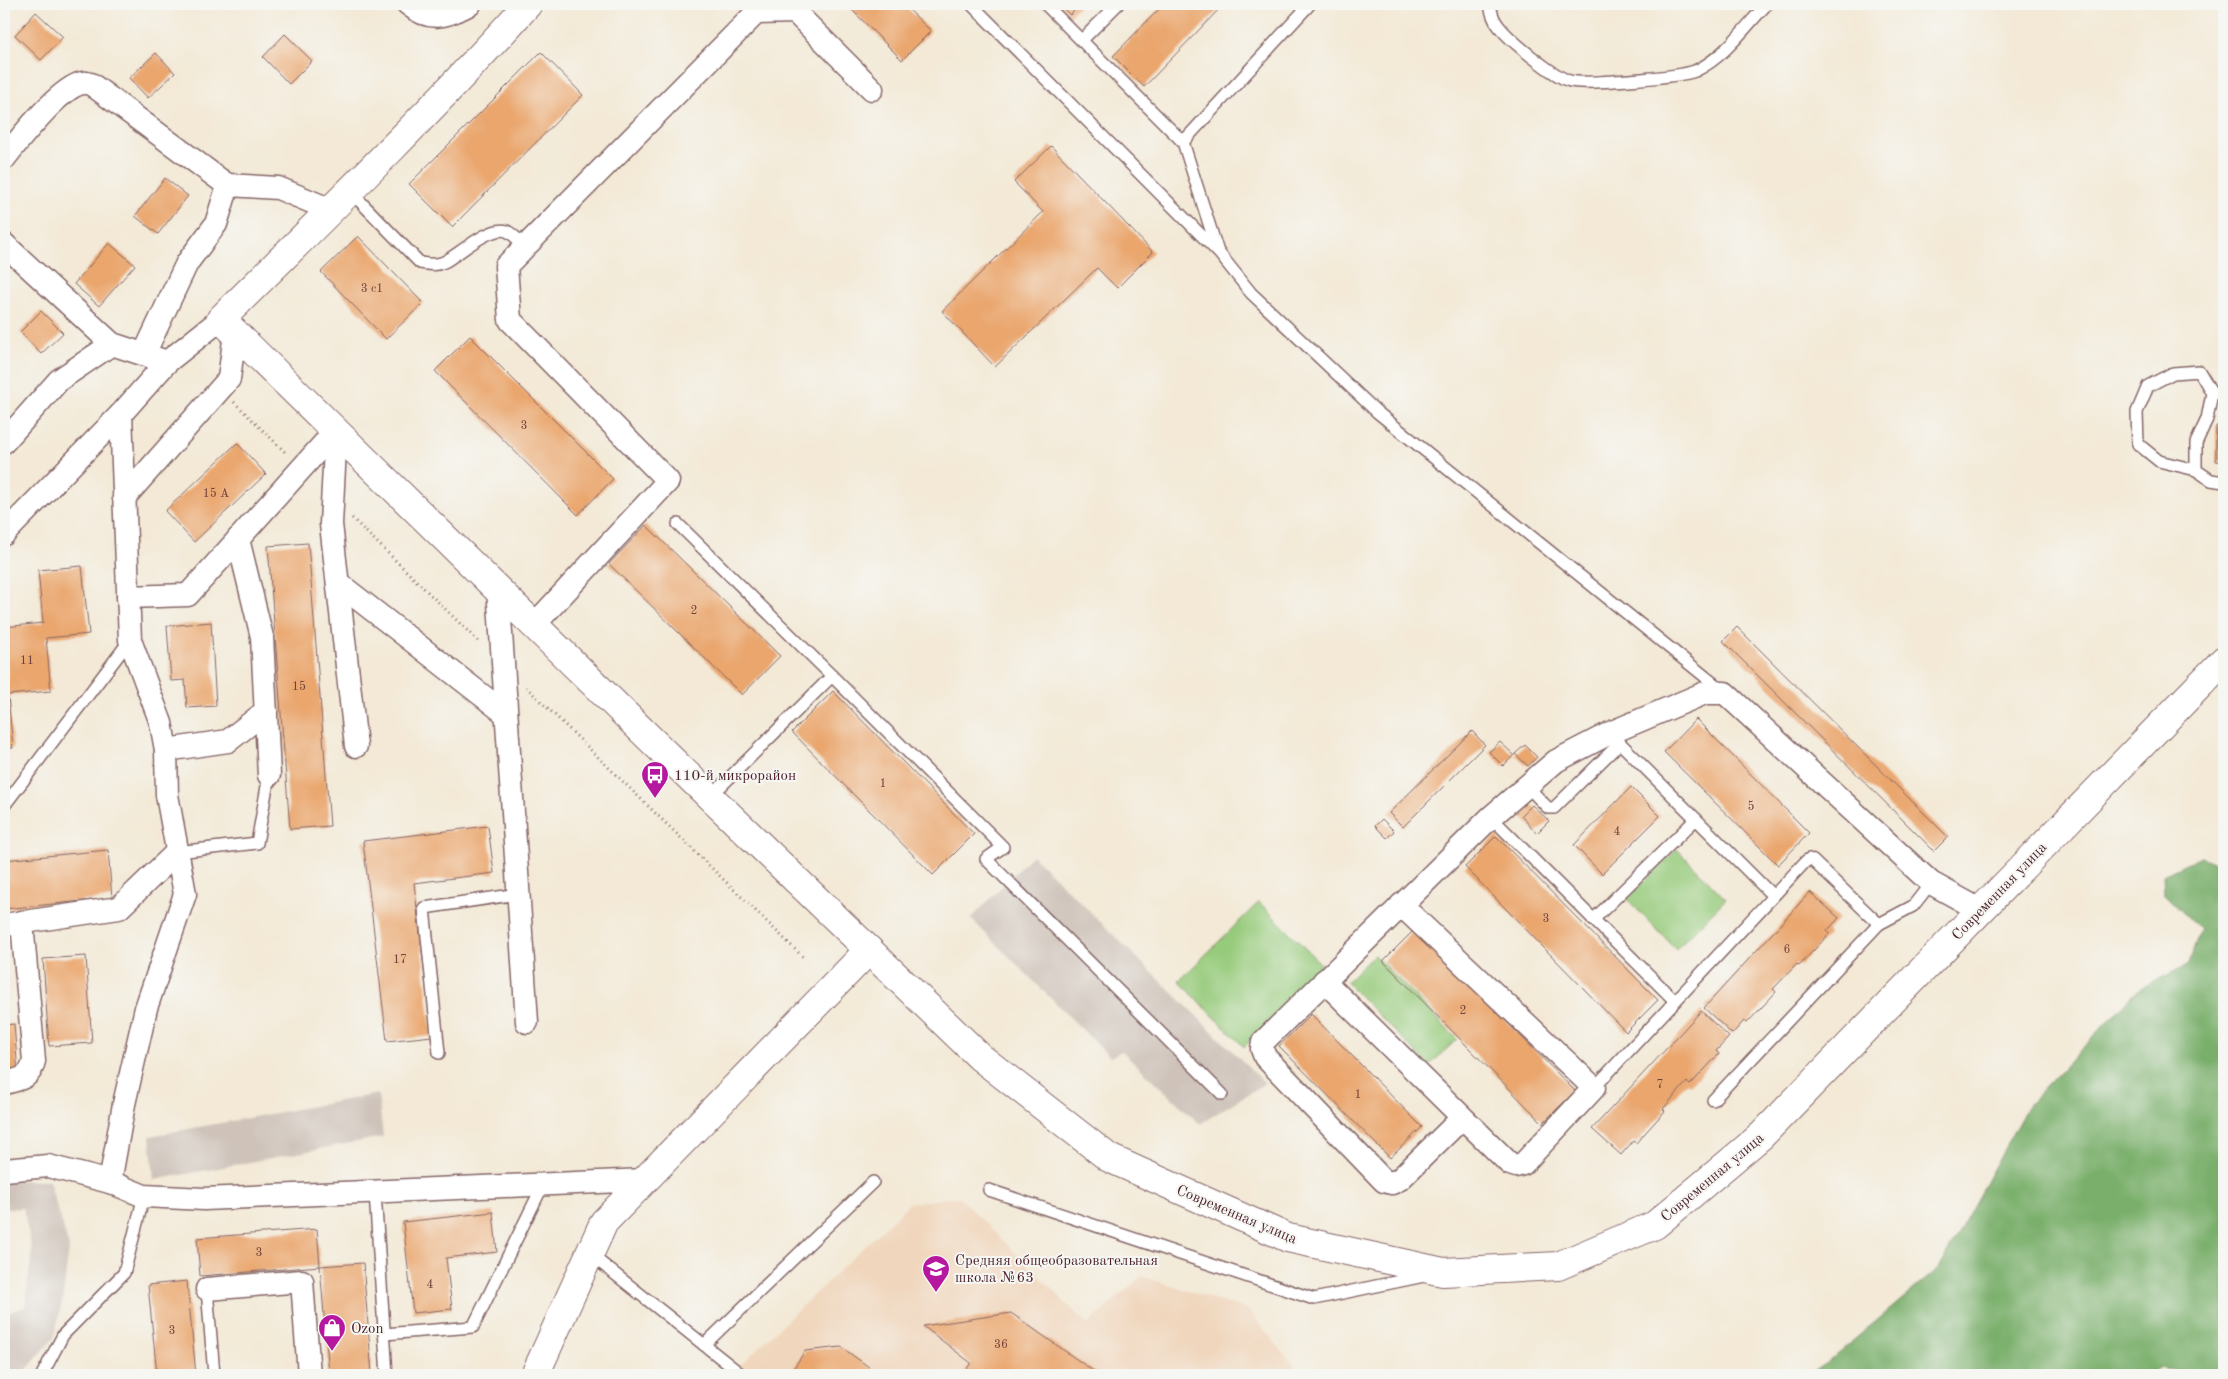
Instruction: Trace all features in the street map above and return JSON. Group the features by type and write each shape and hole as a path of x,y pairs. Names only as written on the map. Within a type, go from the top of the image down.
{"street":[{"path":"408,4 428,16 448,15 470,4"},
{"path":"4,534 121,414 167,362 228,326 331,210 466,72 524,4"},
{"path":"535,624 668,481 510,320 506,266 756,13 795,12 872,89"},
{"path":"4,159 36,120 66,91 82,82 91,84 228,184 278,188 331,210"},
{"path":"144,354 187,263 216,224 228,184"},
{"path":"4,244 112,344 167,362"},
{"path":"124,498 229,379 228,326"},
{"name":"Современная улица","path":"228,326 710,797 980,1057 1109,1158 1288,1238 1443,1272 1558,1266 1655,1225 1761,1136 2224,660"},
{"path":"4,442 59,380 112,344"},
{"path":"110,1182 124,1104 146,1008 185,894 167,795 166,750 161,723 130,640 121,414"},
{"path":"128,597 188,594 336,430"},
{"path":"336,430 331,524 356,746"},
{"path":"238,539 262,637 269,775"},
{"path":"338,584 506,714"},
{"path":"498,588 527,1022"},
{"path":"1462,1118 1400,1179 1392,1183 1384,1181 1265,1057 1262,1049 1263,1042 1491,817 1556,761 1615,738 1704,693 1724,693 1931,883 1980,910"},
{"path":"166,750 228,741 266,710"},
{"path":"4,1083 26,1078 32,1071 34,1061 13,923 120,908 177,852"},
{"path":"1324,981 1510,1164 1516,1166 1523,1164 1594,1088 1402,905"},
{"path":"535,1375 591,1255 604,1222 869,950"},
{"path":"4,1170 48,1166 110,1182 144,1196 204,1199 645,1180"},
{"path":"207,1289 302,1280 309,1375"}],"lane":[{"path":"971,4 1219,253 1251,293 1377,412 1724,693"},
{"path":"1045,4 1183,142 1219,253"},
{"path":"1082,40 1118,4"},
{"path":"1183,142 1310,4"},
{"path":"1490,4 1494,18 1505,33 1562,79 1583,82 1678,76 1694,71 1721,54 1767,4"},
{"path":"350,191 420,263 431,265 442,263 488,234 499,231 507,231 526,246"},
{"path":"2196,470 2196,443 2208,419 2212,393 2199,371 2173,374 2148,386 2137,412 2138,444 2160,461 2196,470 2211,480 2224,482"},
{"path":"678,524 1003,846 986,859 1222,1094"},
{"path":"4,806 130,640"},
{"path":"710,797 832,676"},
{"path":"1527,786 1548,808 1554,808 1615,738 1773,896"},
{"path":"177,852 257,844 269,775"},
{"path":"1491,817 1674,1002"},
{"path":"1593,920 1696,819"},
{"path":"1594,1088 1809,859 1879,924"},
{"path":"1713,1100 1879,924 1913,906 1931,883"},
{"path":"439,1053 424,908 518,894"},
{"path":"704,1345 873,1182"},
{"path":"384,1334 473,1328 543,1185"},
{"path":"989,1190 1314,1299 1443,1272"},
{"path":"375,1192 387,1375"},
{"path":"42,1375 63,1334 124,1273 144,1196"},
{"path":"591,1255 742,1375"},
{"path":"207,1289 214,1375"}],"shaded area":[{"path":"1032,855 1265,1083 1200,1124 1122,1051 1110,1057 971,919"},
{"path":"378,1094 383,1137 154,1180 150,1136"},
{"path":"4,1180 49,1181 69,1247 63,1297 54,1338 22,1375 4,1375 4,1314 25,1307 32,1251 23,1208 4,1209"},
{"name":"Средняя общеобразовательная школа №63","path":"959,1197 1088,1325 1141,1276 1248,1310 1302,1375 730,1375 910,1203"}],"green space":[{"path":"1677,849 1726,899 1676,949 1627,899"},
{"path":"2201,857 2221,865 2225,884 2219,916 2224,922 2224,1363 2206,1375 2159,1368 2145,1375 1808,1375 1829,1361 1939,1268 2028,1105 2139,989 2189,964 2200,929 2164,894 2163,875"},
{"path":"1259,902 1324,967 1244,1047 1179,981"},
{"path":"1374,955 1457,1039 1429,1066 1346,982"}],"building":[{"path":"846,4 903,4 931,31 902,60"},
{"path":"1059,4 1081,4 1070,15"},
{"path":"1164,4 1224,4 1144,87 1113,56"},
{"path":"36,12 63,37 41,60 15,35"},
{"path":"285,34 312,61 289,84 263,57"},
{"path":"541,52 583,95 452,227 409,184"},
{"path":"156,53 175,73 148,98 129,78"},
{"path":"1051,146 1153,252 1117,288 1097,268 995,367 942,311 1043,212 1014,182"},
{"path":"165,178 188,196 158,234 135,216"},
{"path":"358,236 423,303 386,339 321,272"},
{"path":"109,243 135,265 99,306 74,284"},
{"path":"41,311 63,333 41,354 20,332"},
{"path":"470,336 613,479 578,515 435,371"},
{"path":"2216,426 2224,426 2224,462 2216,461"},
{"path":"237,443 266,474 194,542 165,511"},
{"path":"646,525 780,656 742,695 609,564"},
{"path":"308,543 330,826 290,829 268,546"},
{"path":"82,566 89,634 46,638 51,691 8,695 13,748 4,749 4,681 8,681 4,627 43,623 38,570"},
{"path":"211,622 216,706 187,708 185,680 171,681 167,626"},
{"path":"1737,627 1948,837 1934,851 1723,641"},
{"path":"833,691 974,834 933,875 792,732"},
{"path":"1696,719 1809,833 1778,865 1664,752"},
{"path":"1472,731 1485,745 1403,827 1389,813"},
{"path":"1500,742 1514,755 1503,766 1489,752"},
{"path":"1525,745 1537,757 1528,766 1515,754"},
{"path":"1631,787 1660,816 1602,874 1574,845"},
{"path":"1532,805 1549,821 1537,833 1521,816"},
{"path":"1382,819 1394,831 1387,838 1375,826"},
{"path":"488,826 494,873 414,883 432,1036 387,1041 363,841"},
{"path":"1496,836 1658,1000 1626,1032 1465,867"},
{"path":"108,850 112,898 4,909 4,860"},
{"path":"1810,892 1839,918 1827,931 1829,934 1799,966 1797,964 1773,989 1776,992 1747,1023 1744,1021 1732,1034 1704,1008"},
{"path":"1415,929 1575,1091 1543,1123 1383,961"},
{"path":"86,956 92,1043 49,1046 43,959"},
{"path":"1701,1011 1729,1037 1716,1051 1719,1054 1690,1085 1687,1082 1663,1109 1665,1111 1636,1143 1633,1141 1621,1155 1592,1129"},
{"path":"1311,1014 1422,1127 1390,1158 1279,1046"},
{"path":"14,1024 18,1073 4,1074 4,1025"},
{"path":"493,1212 497,1252 446,1258 452,1309 413,1313 403,1222"},
{"path":"317,1229 320,1266 200,1276 197,1238"},
{"path":"363,1263 372,1375 329,1375 320,1266"},
{"path":"187,1281 196,1375 157,1375 148,1285"},
{"path":"1011,1313 1099,1375 962,1375 971,1363 923,1326"},
{"path":"841,1347 880,1375 789,1375 805,1351"}],"place":[{"name":"110-й микрорайон","path":"655,799"},
{"name":"Средняя общеобразовательная школа №63","path":"936,1293"},
{"name":"Ozon","path":"332,1352"}]}
